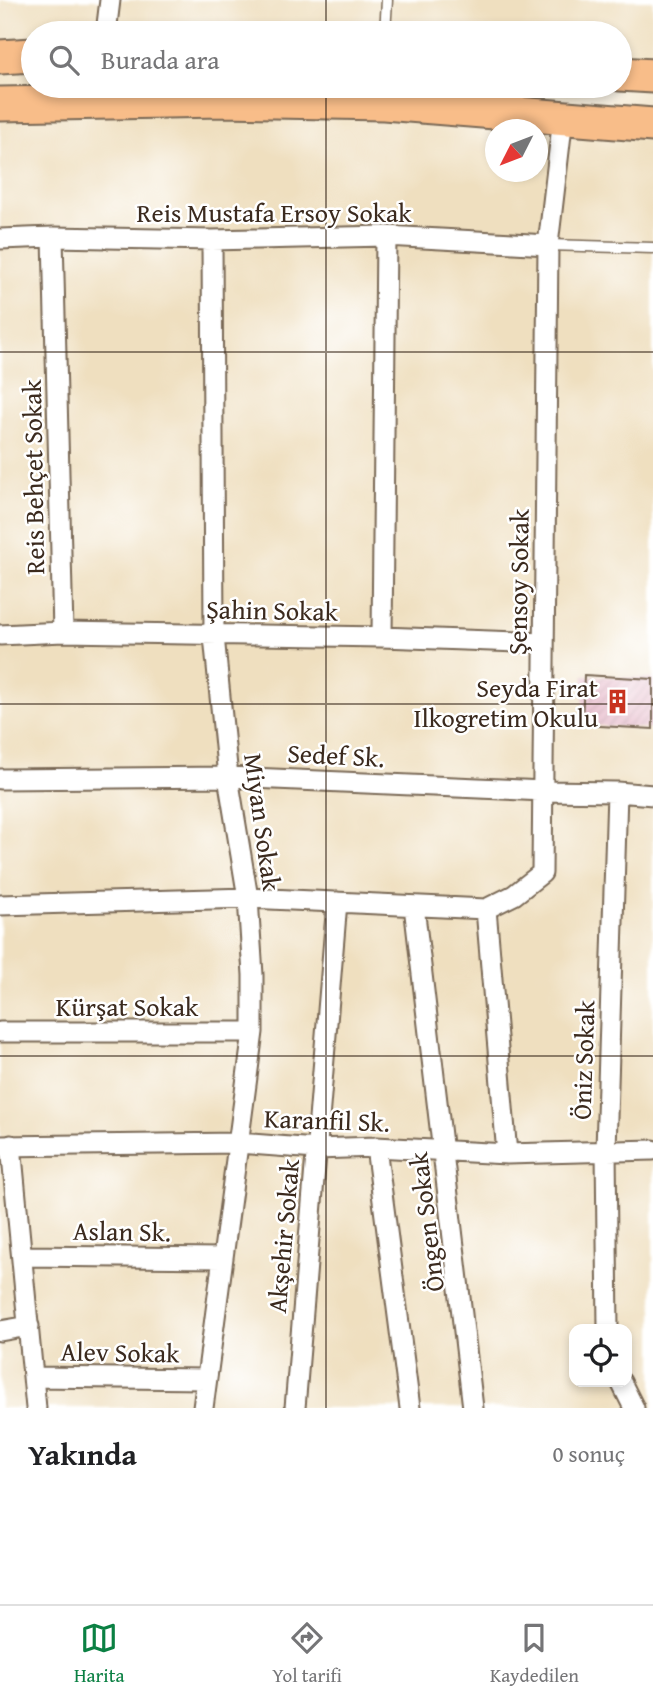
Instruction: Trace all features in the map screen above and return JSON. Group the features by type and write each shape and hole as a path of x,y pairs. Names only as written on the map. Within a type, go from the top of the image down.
{"highway":[{"path":"0,57 21,56"},
{"path":"632,75 653,76"},
{"path":"0,104 222,100 384,103 653,125"}],"street":[{"path":"107,21 110,0"},
{"name":"Şensoy Sokak","path":"486,909 514,895 542,873 548,245 563,117"},
{"path":"382,637 386,236"},
{"name":"Reis Mustafa Ersoy Sokak","path":"0,239 54,237 212,240 386,236 548,245"},
{"name":"Reis Behçet Sokak","path":"54,237 63,632"},
{"name":"Miyan Sokak","path":"203,1408 253,1032 253,975 248,898 228,777 214,636 212,240"},
{"name":"Şahin Sokak","path":"0,635 63,632 382,637 544,643"},
{"name":"Sedef Sk.","path":"0,779 228,777 653,795"},
{"name":"Öniz Sokak","path":"608,1324 606,1150 617,792"},
{"path":"0,905 248,898 486,909 507,1154"},
{"name":"Akşehir Sokak","path":"295,1408 337,902"},
{"name":"Öngen Sokak","path":"414,906 473,1408"},
{"name":"Kürşat Sokak","path":"0,1032 253,1032"},
{"name":"Karanfil Sk.","path":"5,1145 238,1143 316,1149 376,1147 507,1154 653,1150"},
{"path":"5,1145 22,1256 36,1408"},
{"path":"376,1147 410,1408"},
{"name":"Aslan Sk.","path":"22,1256 222,1258"},
{"path":"0,1331 29,1326"},
{"name":"Alev Sokak","path":"34,1377 205,1379"},
{"path":"624,1387 634,1408"}],"lane":[{"path":"386,21 387,0"},
{"path":"548,245 653,248"}],"building":[{"name":"Seyda Firat Ilkogretim Okulu","path":"584,675 653,679 653,729 582,725"}],"place":[{"name":"Seyda Firat Ilkogretim Okulu","path":"618,702"}]}
